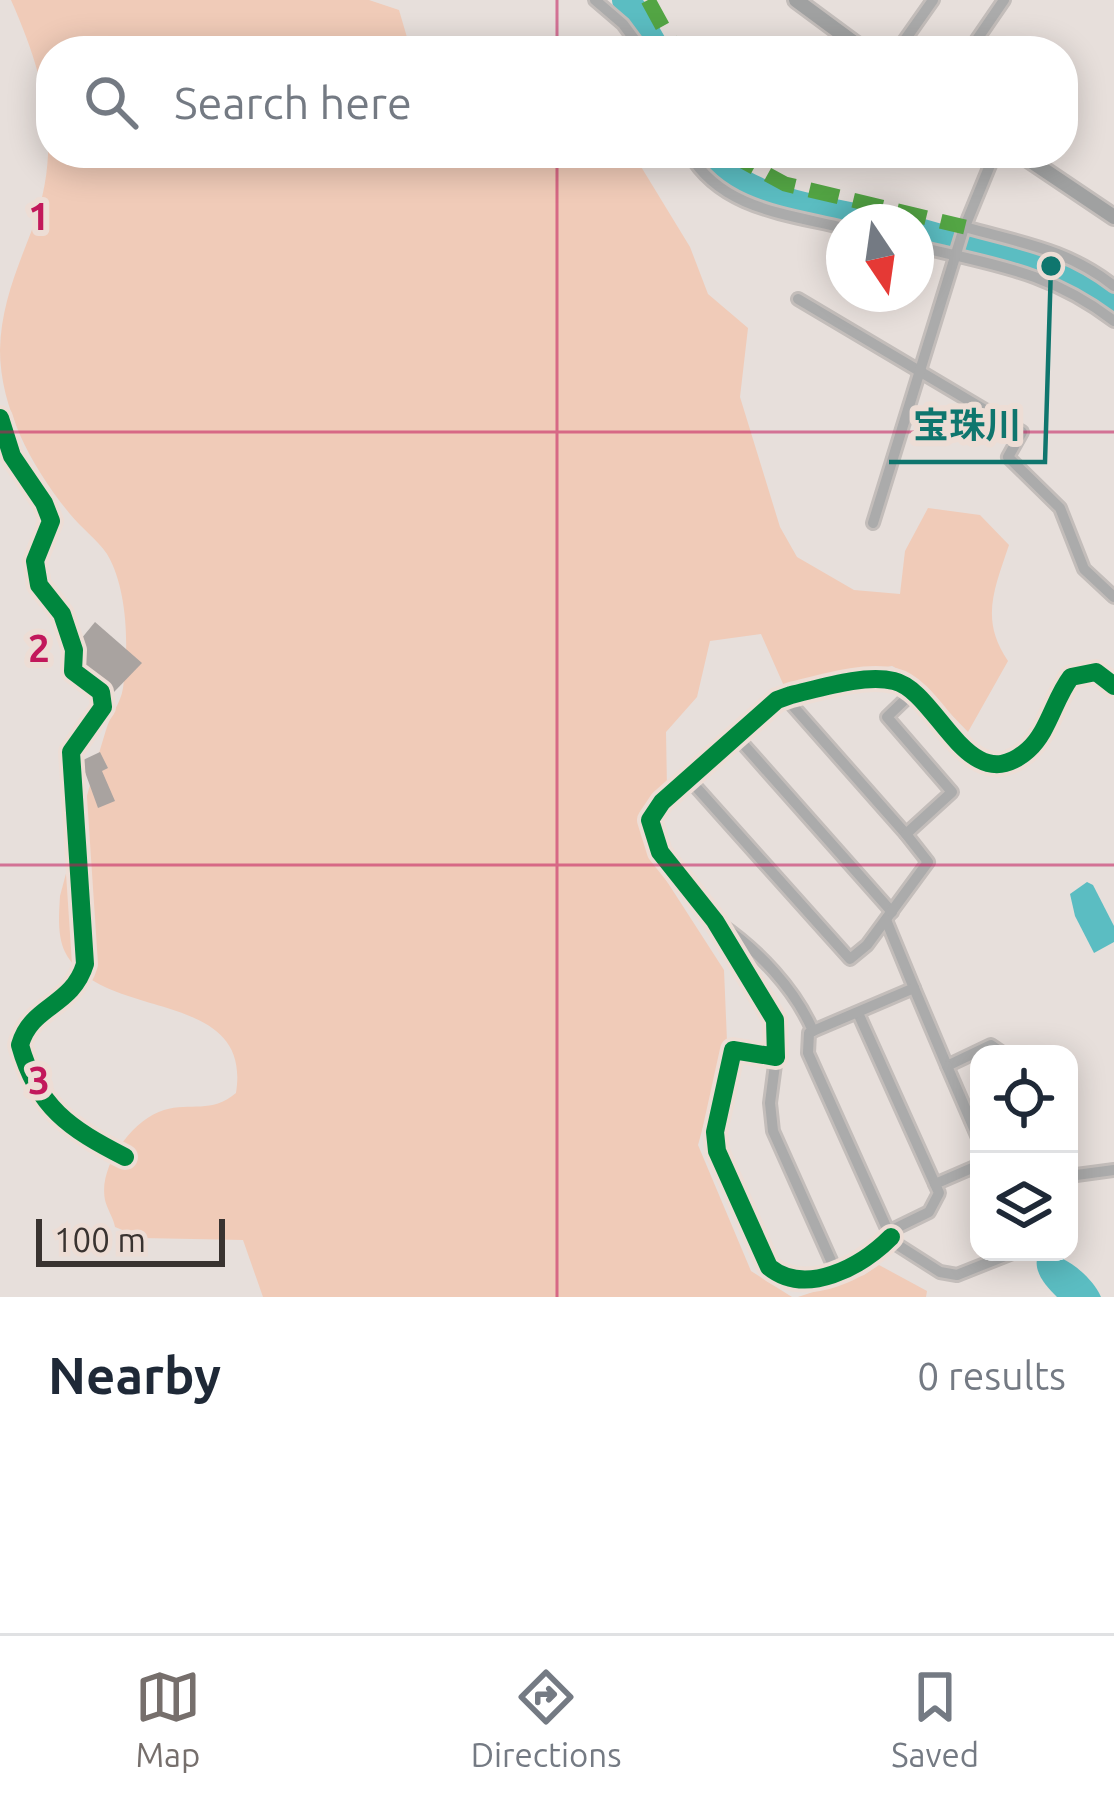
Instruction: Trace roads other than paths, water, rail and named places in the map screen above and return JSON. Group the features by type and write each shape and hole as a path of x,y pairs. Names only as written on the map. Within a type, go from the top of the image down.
{"main road":[{"path":"796,0 845,36"},
{"path":"1043,168 1112,212"}],"street":[{"path":"595,0 632,36"},
{"path":"908,36 933,0"},
{"path":"979,36 1004,0"},
{"path":"701,168 714,184 747,204 826,224"},
{"path":"873,523 964,229 989,168"},
{"path":"964,229 1057,251 1086,264 1114,286"},
{"path":"934,249 1023,271 1078,294 1114,321"},
{"path":"798,299 1022,432 1008,458 1060,508 1084,569 1114,597"},
{"path":"0,418 11,457 44,503 51,521 35,561 39,585 62,614 74,650 73,671 101,692 103,707 71,752 85,964 79,983 38,1014 20,1045 29,1076 56,1112 89,1138 125,1157"},
{"path":"837,1274 772,1131 775,1020 716,921 676,876 650,820 688,778 785,697 886,680 913,692 968,754 988,762 1009,760 1032,747 1071,677 1096,672 1114,686"},
{"path":"906,834 952,792 887,716 913,692"},
{"path":"688,778 850,959 867,945 928,862 785,697"},
{"path":"736,736 889,916 970,1119"},
{"path":"716,921 742,938 801,1003 813,1031"},
{"path":"914,988 809,1033 808,1053 893,1242 940,1272 956,1275 992,1261"},
{"path":"776,1057 733,1050 715,1132 717,1151 769,1267 780,1279 809,1285 866,1262 889,1234 929,1212 939,1193 858,1012"},
{"path":"947,1066 970,1055"},
{"path":"935,1184 970,1169"},
{"path":"1078,1175 1114,1170"}],"water":[{"path":"1087,882 1114,926 1114,942 1094,953 1075,916 1070,894"},
{"path":"1037,1261 1065,1261 1091,1281 1101,1297 1057,1297 1038,1271"}],"waterway":[{"path":"624,0 650,36"},
{"path":"723,168 767,193 826,209"},
{"path":"934,234 1071,273 1114,303"}],"place":[{"name":"宝珠川","path":"1051,266"}]}
